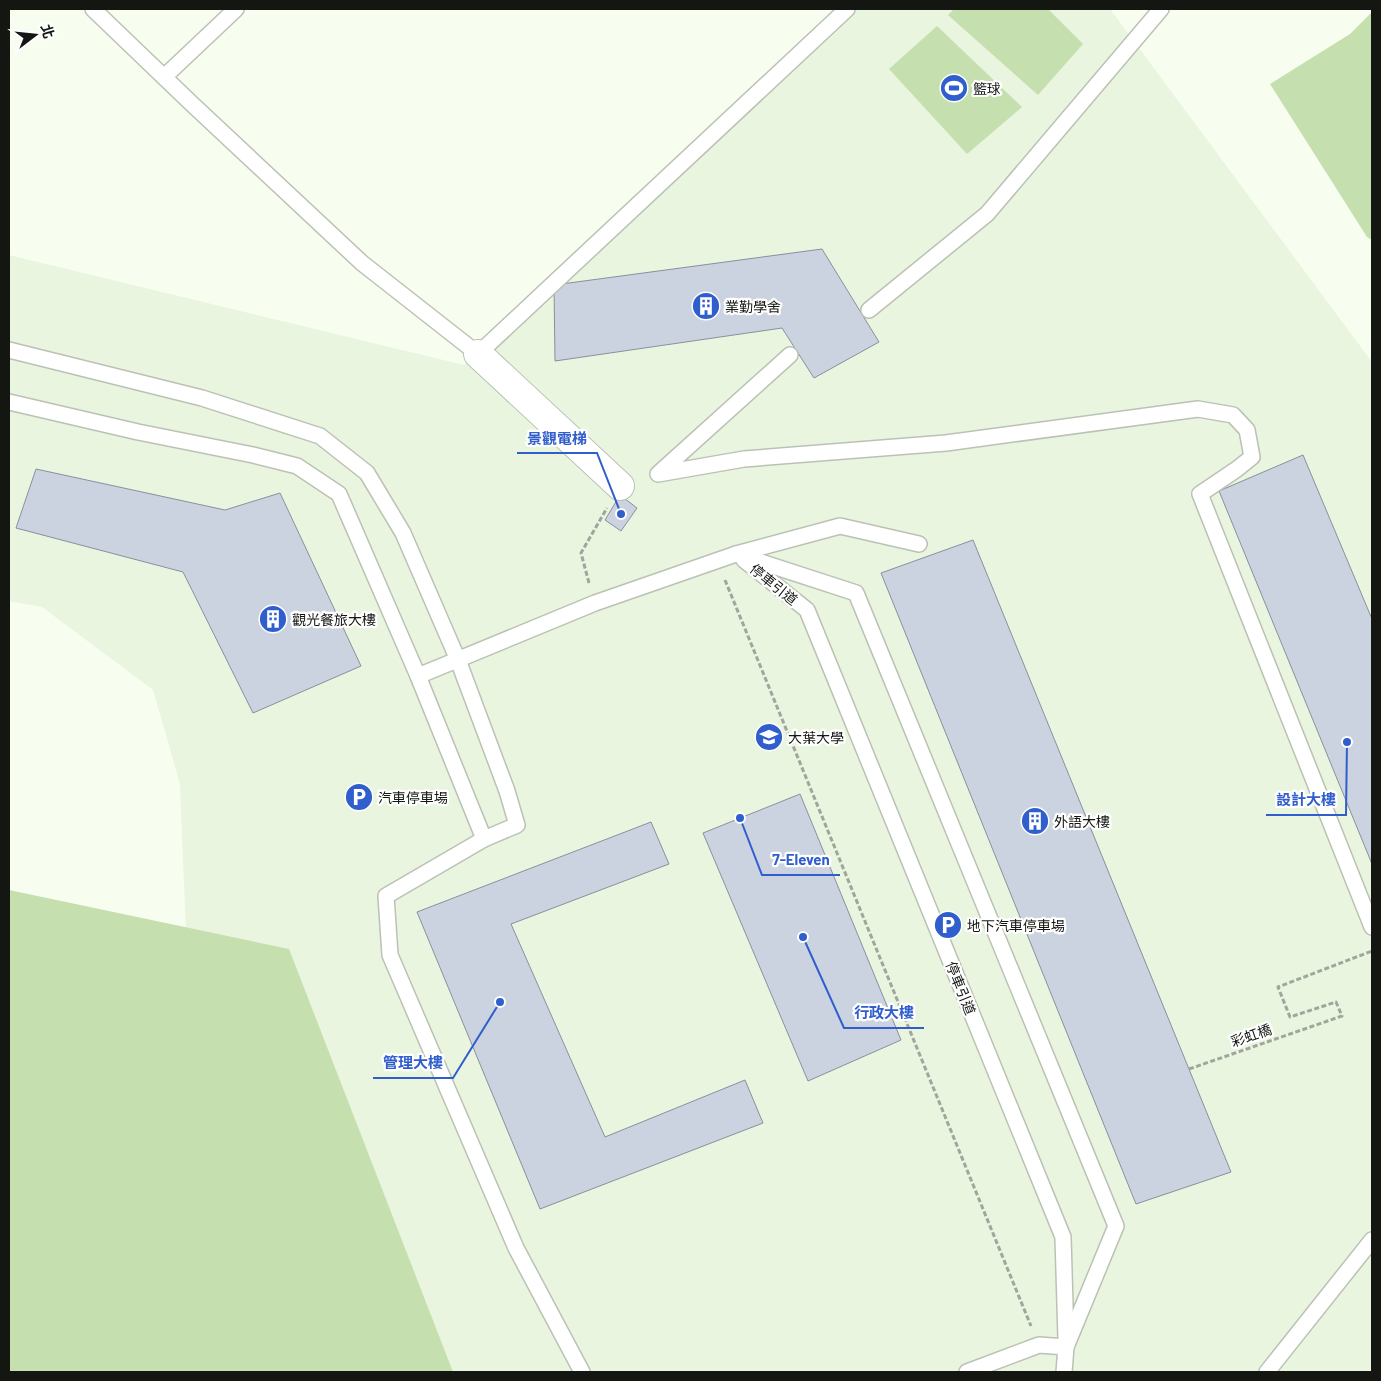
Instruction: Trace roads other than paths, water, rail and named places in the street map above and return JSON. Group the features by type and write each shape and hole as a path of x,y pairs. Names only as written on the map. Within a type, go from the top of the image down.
{"street":[{"path":"478,354 620,486"}],"lane":[{"path":"93,9 362,263 478,354 847,9"},
{"path":"164,77 236,9"},
{"path":"869,310 987,214 1161,9"},
{"path":"9,350 202,398 320,436 367,473 403,533 458,660 507,791 517,825 484,838 386,896 390,955 516,1248 582,1372"},
{"path":"790,355 658,474 744,459 946,443 1198,409 1233,415 1247,430 1252,457 1200,494 1372,926"},
{"path":"9,402 298,466 339,494 418,676 484,838"},
{"path":"418,676 595,603 736,554 840,526 919,544"},
{"path":"736,554 856,593 1116,1226 1066,1347 1064,1372"},
{"name":"停車引道","path":"736,554 807,610 1063,1237 1066,1347"},
{"path":"1267,1372 1372,1240"},
{"path":"968,1372 1039,1345 1066,1347"}],"place":[{"name":"籃球","path":"954,88"},
{"name":"業勤學舍","path":"706,306"},
{"name":"景觀電梯","path":"621,514"},
{"name":"觀光餐旅大樓","path":"273,619"},
{"name":"大葉大學","path":"769,737"},
{"name":"設計大樓","path":"1347,742"},
{"name":"汽車停車場","path":"359,797"},
{"name":"7-Eleven","path":"740,818"},
{"name":"外語大樓","path":"1035,821"},
{"name":"地下汽車停車場","path":"948,925"},
{"name":"行政大樓","path":"803,937"},
{"name":"管理大樓","path":"500,1002"}]}
